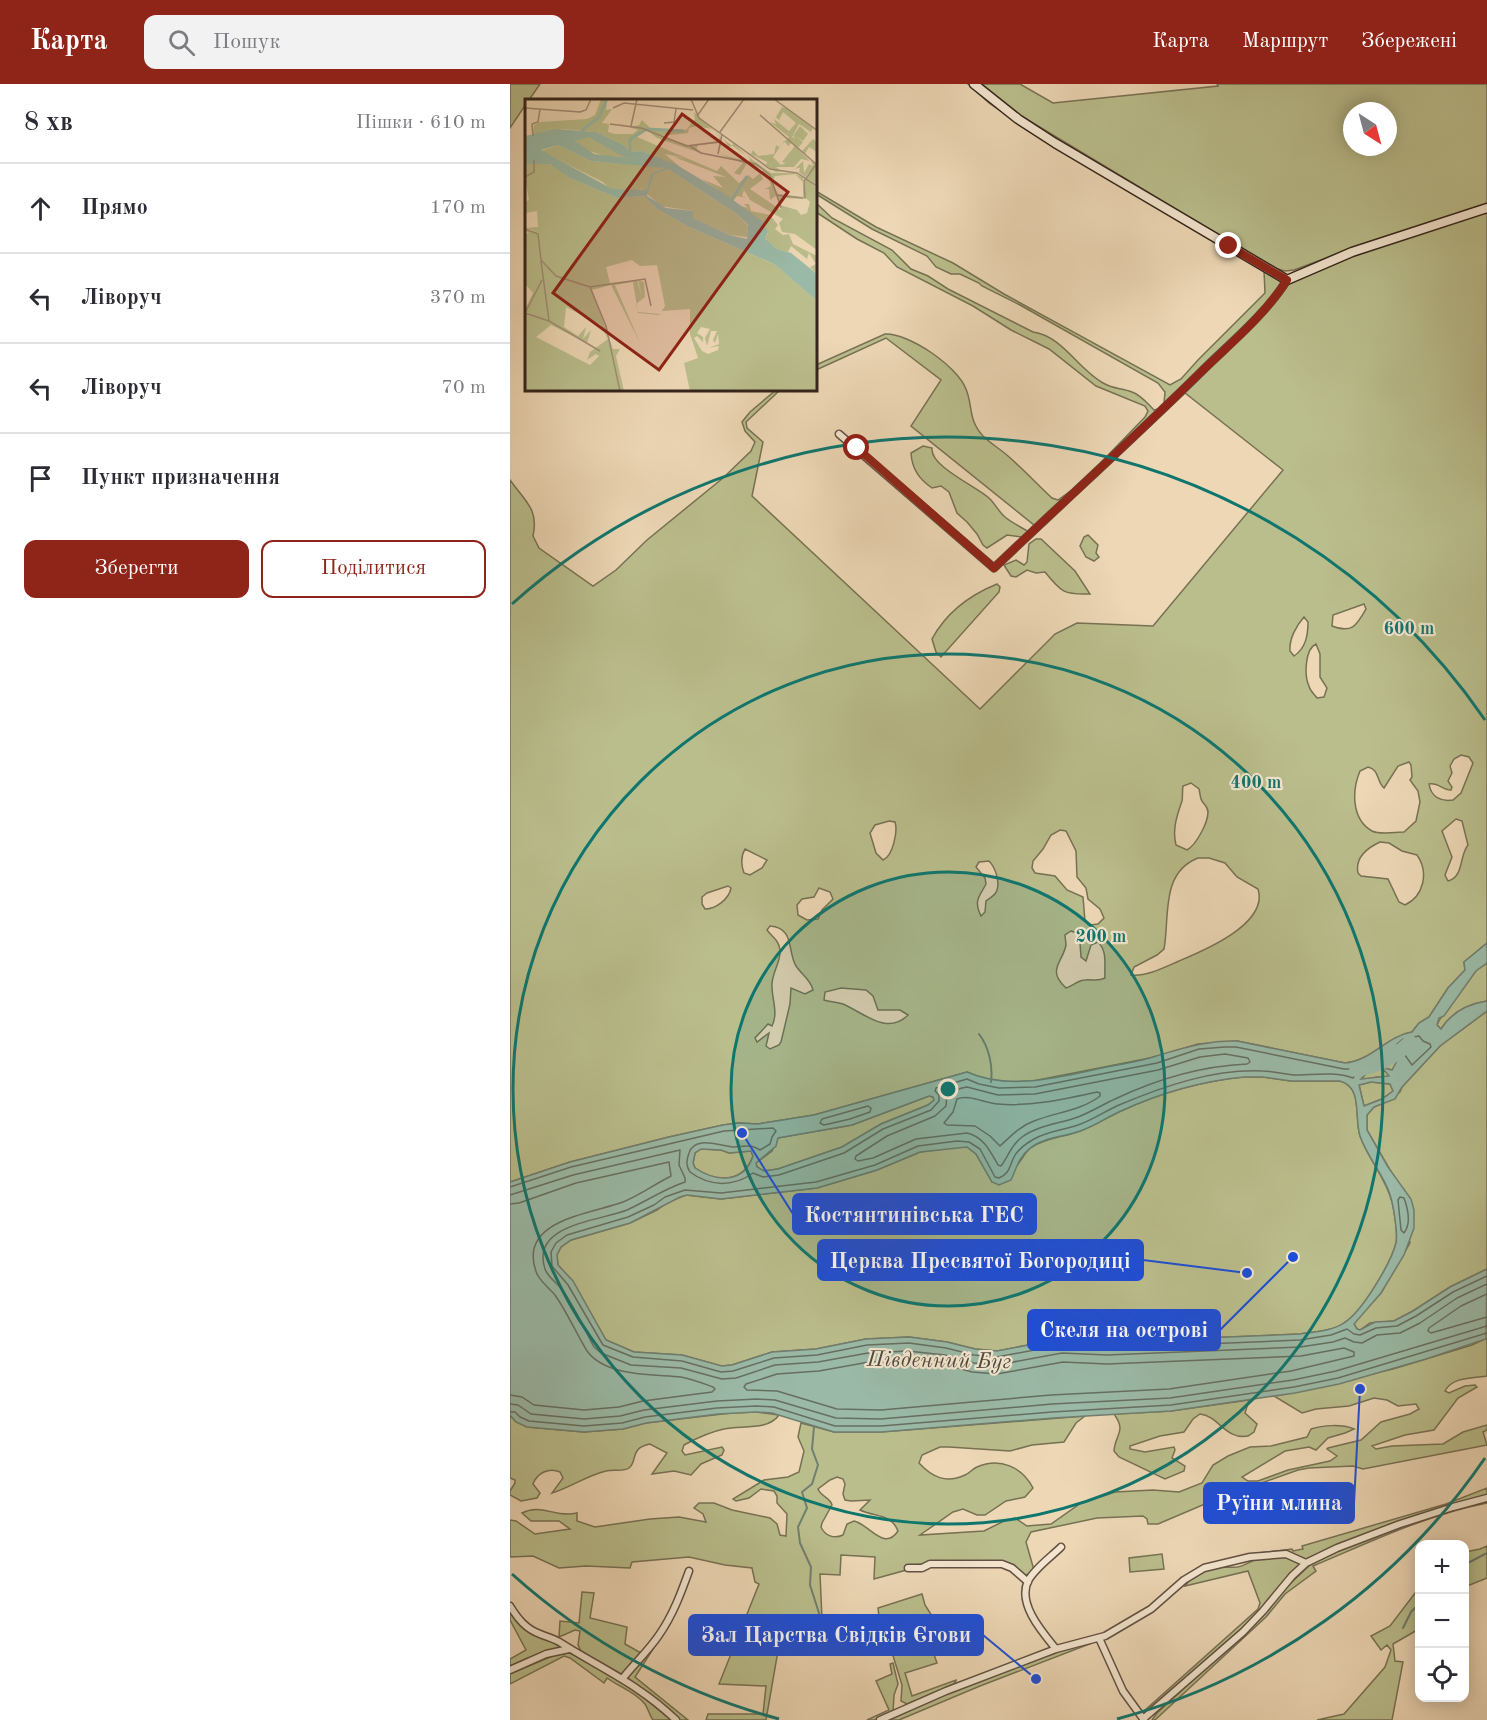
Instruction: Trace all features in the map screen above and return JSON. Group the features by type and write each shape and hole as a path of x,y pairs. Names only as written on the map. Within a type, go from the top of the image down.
{"street":[{"path":"974,84 1018,119 1055,143 1287,280"},
{"path":"839,434 994,568 1262,312 1287,280 1352,252 1487,208"},
{"path":"1100,1638 1120,1685 1144,1719 1243,1632 1306,1563 1348,1543 1437,1512 1487,1498"},
{"path":"1056,1649 1042,1631 1029,1607 1026,1592 1028,1582 1061,1547"},
{"path":"880,1720 946,1691 1056,1649 1100,1638 1151,1608 1184,1580 1204,1568 1250,1557 1286,1554 1306,1563"},
{"path":"908,1568 922,1568 930,1564 1002,1564 1012,1568 1028,1582"},
{"path":"623,1678 667,1623 689,1571"},
{"path":"510,1606 527,1627 561,1642 569,1649 623,1678 664,1708 676,1720"},
{"path":"510,1670 546,1654 569,1649"}],"green space":[{"path":"510,84 540,84 530,99 525,99 525,106 510,128"},
{"path":"968,84 973,84 996,105 1286,278 1487,212 1487,943 1464,962 1465,970 1448,988 1429,1017 1419,1023 1412,1032 1395,1038 1354,1061 1345,1063 1237,1041 1198,1044 1155,1057 1033,1081 1000,1082 980,1078 967,1072 814,1115 758,1124 723,1125 669,1137 570,1162 510,1182 510,480 532,512 533,536 539,548 593,586 616,570 647,540 723,478 751,451 755,442 745,431 742,422 774,392 778,392 746,422 747,428 763,442 752,496 980,709 1055,634 1077,623 1153,626 1283,470 1185,393 1039,529 911,426 941,380 886,338 818,369 818,364 885,334 895,335 919,345 943,361 961,380 968,395 975,424 983,436 1014,461 1052,498 1058,500 1080,484 1145,417 1148,411 1145,406 1096,386 1049,349 897,267 884,253 857,239 818,213 818,205 832,218 892,250 911,269 1053,340 1105,384 1135,393 1154,410 1164,403 1165,392 1158,383 1020,305 960,274 951,274 936,267 927,256 872,229 818,195 818,192 876,227 953,263 1004,294 1170,385 1181,379 1265,293 1264,271 989,103","holes":["1364,604 1366,609 1357,624 1344,629 1332,626 1333,615","1304,617 1308,622 1307,636 1304,645 1294,656 1290,651 1292,637","1316,644 1320,654 1320,677 1327,688 1324,697 1317,698 1307,681 1306,663 1310,651","1461,755 1469,757 1473,763 1461,793 1453,800 1437,798 1429,784 1451,790 1452,787 1448,781 1452,773 1450,766 1454,759","1409,762 1412,777 1410,780 1418,791 1420,802 1416,821 1404,832 1375,832 1365,826 1360,819 1355,804 1360,771 1368,767 1372,768 1384,788 1398,766","1191,783 1199,789 1208,812 1201,833 1187,850 1176,845 1175,839 1183,786","1456,819 1462,821 1468,845 1457,875 1448,881 1445,875 1452,857 1442,831","889,821 895,822 895,837 887,858 883,860 876,853 870,833 875,825","1060,830 1066,831 1076,851 1077,877 1086,888 1088,899 1100,909 1104,918 1098,924 1090,925 1085,921 1083,897 1067,890 1055,876 1035,873 1032,868 1033,861 1051,835","1380,842 1389,843 1402,851 1417,855 1423,869 1423,883 1417,896 1405,905 1399,902 1388,879 1361,876 1358,873 1360,858","745,849 767,860 762,868 750,875 744,873 742,864","1198,858 1209,858 1225,863 1237,877 1258,889 1259,902 1254,914 1244,925 1217,943 1155,971 1143,975 1131,975 1134,967 1164,949 1172,885 1186,865","989,861 998,883 995,893 986,901 985,912 981,916 977,902 986,884 985,878 976,867 979,862","728,886 731,888 725,899 709,909 705,909 702,904 702,897","819,888 830,892 833,899 822,910 818,919 807,920 798,915 797,905 802,899 814,897","770,926 778,928 787,936 793,960 813,990 805,994 791,988 790,1004 781,1042 770,1049 766,1046 769,1033 757,1042 755,1038 768,1024 772,1026 774,1021 772,983 780,950 767,930","1071,931 1084,936 1080,943 1081,957 1086,961 1091,945 1098,942 1104,954 1105,978 1082,980 1066,988 1060,982 1056,971 1066,945 1065,935","841,988 866,990 873,996 878,1010 900,1010 908,1015 900,1021 884,1023 843,1004 824,1000 825,992"]},
{"path":"978,84 1020,84 1053,103 1218,86 1217,84 1487,84 1487,205 1358,246 1294,270 1285,271 1274,268 1023,117"},
{"path":"923,446 932,448 933,455 946,469 984,494 1005,517 1029,532 1022,537 1007,535 987,548 983,545 977,534 957,513 949,492 941,486 932,488 917,473 911,453"},
{"path":"1088,535 1098,545 1096,553 1099,557 1094,561 1086,557 1080,546 1084,537"},
{"path":"1036,539 1041,539 1075,571 1090,594 1074,594 1064,591 1045,572 1036,573 1027,570 1016,577 1011,576 1004,565 1016,560 1024,565 1027,562 1029,544"},
{"path":"997,584 1000,587 999,592 941,657 936,652 932,639 944,621 968,599"},
{"path":"1487,963 1487,1001 1461,1010 1441,1029 1437,1025 1449,1006 1476,971"},
{"path":"1487,1011 1487,1269 1450,1287 1394,1321 1370,1323 1360,1330 1357,1329 1354,1324 1356,1320 1381,1293 1410,1243 1393,1175 1367,1130 1367,1115 1374,1107 1400,1092 1440,1046"},
{"path":"1393,1053 1398,1054 1397,1063 1392,1070 1381,1067 1373,1069 1378,1063"},
{"path":"1379,1069 1387,1072 1389,1077 1361,1079 1367,1073"},
{"path":"1244,1077 1291,1081 1340,1081 1352,1089 1355,1096 1360,1136 1392,1202 1396,1243 1375,1286 1359,1309 1344,1323 1334,1328 1300,1334 1106,1342 1060,1339 997,1351 909,1337 866,1339 816,1349 772,1352 732,1365 721,1366 682,1355 634,1352 606,1340 573,1282 558,1265 557,1255 561,1247 571,1240 630,1223 686,1195 721,1199 817,1188 877,1170 920,1152 957,1147 967,1147 976,1154 992,1182 1013,1169 1037,1144 1085,1129 1121,1111 1166,1093 1213,1081"},
{"path":"1371,1082 1390,1084 1393,1091 1382,1099 1364,1106 1359,1085"},
{"path":"929,1096 934,1100 928,1105 881,1124 842,1147 778,1169 764,1171 757,1167 756,1163 772,1151 777,1138 852,1125"},
{"path":"701,1149 721,1150 729,1153 751,1151 753,1156 749,1165 736,1176 720,1178 695,1168 693,1163 695,1153"},
{"path":"1487,1338 1487,1376 1458,1381 1448,1386 1445,1391 1449,1393 1465,1386 1475,1385 1477,1387 1458,1398 1434,1430 1405,1435 1372,1446 1376,1449 1392,1446 1443,1444 1463,1432 1487,1425 1487,1430 1483,1432 1487,1445 1363,1469 1353,1466 1298,1470 1219,1498 1158,1524 1148,1524 1147,1519 1143,1516 1097,1518 1031,1532 1026,1542 1034,1570 1025,1576 1016,1568 939,1563 912,1565 910,1569 874,1579 875,1557 841,1555 840,1575 820,1574 823,1641 826,1646 779,1645 766,1720 706,1720 708,1714 763,1714 766,1686 719,1684 759,1584 755,1582 752,1568 689,1557 632,1562 630,1568 586,1566 559,1568 533,1556 510,1557 510,1520 516,1521 535,1534 570,1529 559,1521 531,1521 522,1513 536,1509 562,1514 577,1513 577,1521 595,1527 679,1517 706,1522 703,1514 694,1508 699,1503 714,1503 732,1510 770,1518 777,1524 780,1535 786,1536 787,1514 777,1503 774,1491 761,1489 749,1498 736,1501 733,1499 764,1480 788,1477 799,1472 804,1451 798,1437 801,1423 834,1432 881,1432 1085,1416 1076,1423 1064,1442 1032,1445 1010,1451 940,1447 922,1455 919,1463 940,1478 958,1478 975,1468 994,1463 1017,1469 1033,1488 1025,1497 1006,1501 985,1515 977,1515 963,1509 953,1512 920,1535 984,1531 1015,1518 1027,1526 1051,1524 1081,1503 1115,1492 1153,1490 1179,1492 1202,1483 1213,1465 1250,1447 1271,1446 1307,1437 1311,1429 1321,1427 1338,1426 1354,1429 1328,1438 1316,1450 1309,1447 1285,1451 1242,1477 1248,1481 1258,1481 1288,1470 1330,1461 1337,1456 1328,1448 1361,1440 1381,1422 1410,1414 1419,1409 1416,1404 1398,1406 1387,1400 1374,1398 1349,1406 1316,1409 1302,1413 1274,1396 1393,1369 1472,1345","holes":["837,1477 843,1479 845,1500 870,1500 860,1510 891,1521 898,1531 893,1537 882,1538 854,1521 847,1524 843,1535 833,1537 825,1533 821,1527 832,1505 818,1489"]},
{"path":"1249,1400 1245,1413 1257,1424 1254,1432 1248,1436 1233,1435 1212,1419 1200,1414 1193,1419 1184,1432 1160,1436 1130,1446 1130,1449 1145,1452 1174,1447 1172,1458 1185,1466 1184,1471 1165,1479 1119,1457 1114,1451 1120,1425 1114,1414 1171,1411"},
{"path":"756,1412 779,1415 768,1423 754,1427 719,1430 684,1445 682,1451 685,1455 722,1447 724,1450 722,1455 701,1464 691,1475 674,1471 652,1474 667,1453 650,1444 639,1448 632,1465 627,1469 599,1473 552,1493 563,1478 560,1472 548,1471 537,1477 533,1484 540,1493 537,1498 521,1501 510,1495 515,1480 510,1478 510,1415 516,1422 528,1427 584,1432 623,1429 646,1423 731,1413"},
{"path":"1487,1488 1487,1496 1359,1536 1307,1560 1292,1572 1255,1617 1229,1643 1146,1714 1143,1712 1258,1609 1260,1603 1248,1571 1185,1586 1196,1574 1208,1569 1243,1565 1260,1558 1259,1553 1303,1549 1302,1546 1446,1504"},
{"path":"1487,1501 1487,1503 1420,1522 1313,1566 1316,1571 1285,1594 1266,1617 1155,1720 1152,1720 1253,1625 1278,1595 1311,1564 1367,1539 1451,1510"},
{"path":"1487,1546 1487,1578 1469,1585 1469,1551"},
{"path":"1162,1554 1164,1569 1130,1572 1129,1558"},
{"path":"582,1592 594,1593 590,1618 627,1627 625,1644 641,1653 623,1675 581,1651 578,1645 580,1631 575,1630 559,1637 560,1621 579,1623"},
{"path":"1415,1593 1415,1631 1393,1644 1395,1661 1403,1662 1392,1720 1317,1720 1344,1714 1385,1667 1391,1650 1387,1645 1381,1650 1371,1636 1390,1626"},
{"path":"922,1594 925,1605 932,1616 922,1620 937,1663 905,1673 912,1696 956,1681 954,1684 907,1704 901,1701 902,1685 891,1649 881,1632 878,1608"},
{"path":"510,1610 524,1628 565,1648 528,1658 510,1666 510,1659 526,1650 510,1620"},
{"path":"662,1635 635,1677 688,1720 680,1720 628,1678 628,1674"},
{"path":"1092,1643 899,1720 882,1720 1027,1662 1068,1648"},
{"path":"570,1653 626,1683 671,1720 653,1720 645,1705 636,1695 607,1678 604,1683 564,1656 510,1684 510,1674 557,1654"},
{"path":"893,1663 898,1684 894,1695 893,1712 875,1720 867,1720 889,1710 876,1681 892,1674 890,1664"}],"water":[{"name":"Південний Буг","path":"1487,943 1487,963 1476,971 1444,1016 1439,1018 1437,1025 1441,1029 1455,1014 1480,1002 1487,1001 1487,1011 1440,1046 1402,1087 1395,1099 1374,1107 1367,1115 1367,1130 1388,1167 1411,1199 1414,1210 1414,1228 1404,1255 1381,1293 1354,1324 1360,1330 1375,1322 1394,1321 1450,1287 1487,1269 1486,1339 1339,1384 1295,1393 1171,1411 881,1432 834,1432 772,1413 756,1412 718,1414 646,1423 623,1429 584,1432 527,1427 516,1422 510,1415 510,1182 570,1162 669,1137 723,1125 758,1124 814,1115 967,1072 1000,1081 1034,1080 1069,1075 1196,1045 1226,1041 1237,1041 1345,1063 1354,1061 1403,1034 1412,1032 1419,1023 1429,1017 1448,988 1465,970 1464,962","holes":["1393,1053 1399,1057 1392,1070 1381,1067 1373,1069","1379,1069 1384,1070 1389,1076 1361,1079 1367,1073","1244,1077 1291,1081 1340,1081 1352,1089 1360,1136 1390,1193 1395,1217 1396,1243 1375,1286 1359,1309 1339,1326 1300,1334 1106,1342 1060,1339 997,1351 909,1337 866,1339 816,1349 772,1352 722,1366 682,1355 634,1352 606,1340 573,1281 558,1265 557,1255 561,1247 571,1240 630,1223 680,1197 687,1195 721,1199 817,1188 877,1170 920,1152 967,1147 976,1154 992,1182 999,1185 1011,1180 1023,1156 1029,1149 1041,1142 1085,1129 1151,1099 1213,1081","1371,1082 1390,1084 1393,1091 1382,1099 1364,1106 1359,1085","929,1096 934,1100 928,1105 881,1124 842,1147 778,1169 764,1171 757,1167 756,1163 776,1146 778,1138 852,1125","701,1149 721,1150 729,1153 751,1151 753,1156 743,1172 728,1178 703,1173 695,1168 693,1163 695,1153"]}],"waterway":[{"path":"979,1034 990,1057 991,1082"},
{"path":"1356,1070 1385,1061 1410,1042"},
{"path":"814,1427 812,1449 818,1465 812,1484 802,1492 807,1508 798,1527 800,1543 811,1567 810,1585 827,1638"},
{"path":"1469,1562 1487,1553"},
{"path":"1403,1628 1415,1608"}],"place":[{"name":"Костянтинівська ГЕС","path":"742,1133"},
{"name":"Скеля на острові","path":"1293,1257"},
{"name":"Церква Пресвятої Богородиці","path":"1247,1273"},
{"name":"Руїни млина","path":"1360,1389"},
{"name":"Зал Царства Свідків Єгови","path":"1036,1679"}],"route":[{"path":"857,448 994,568 1225,349 1262,312 1281,289 1287,280 1229,246"}]}
